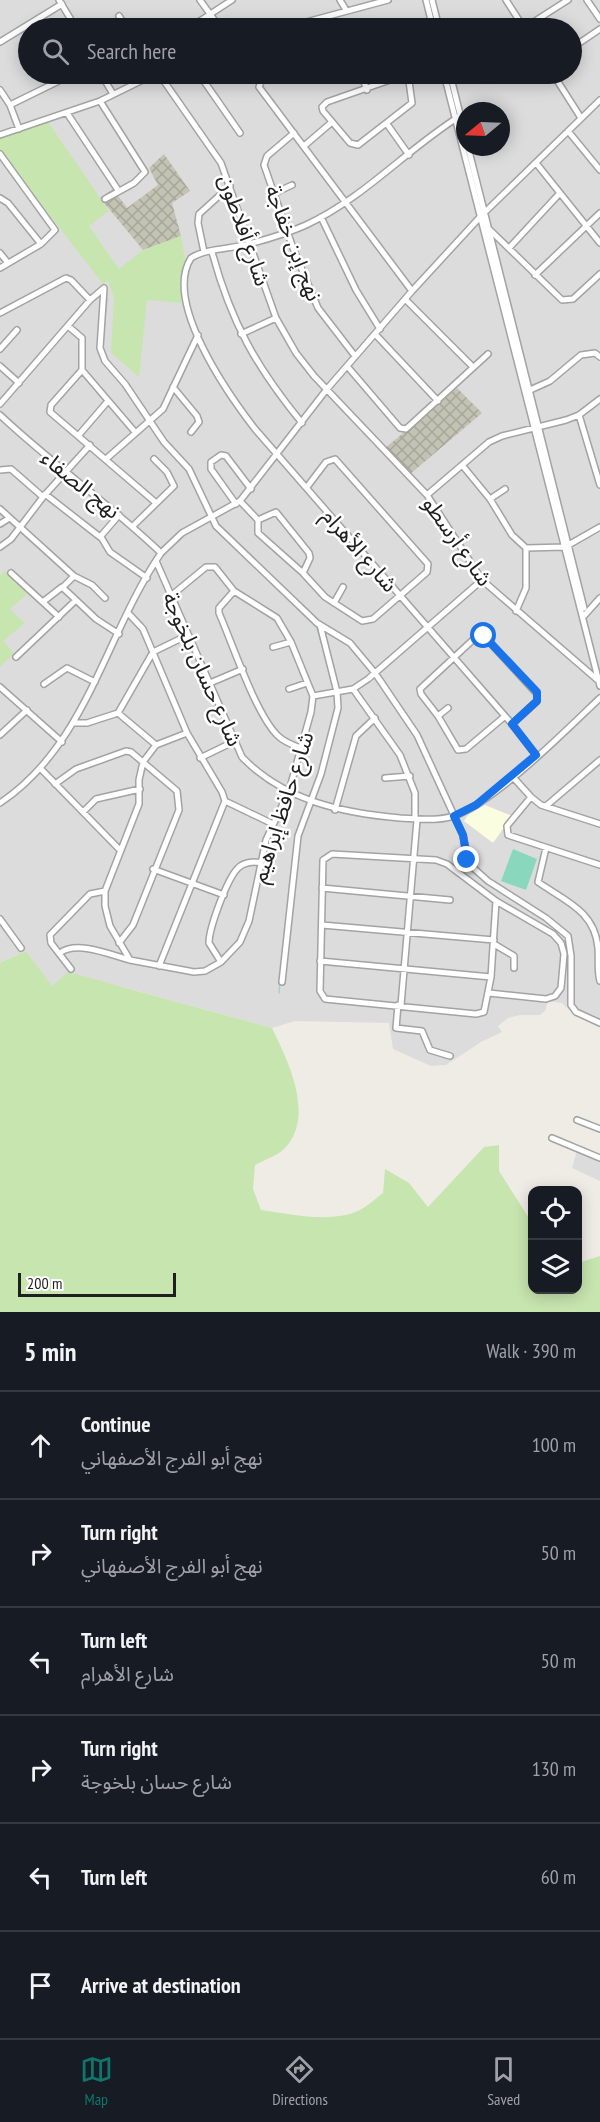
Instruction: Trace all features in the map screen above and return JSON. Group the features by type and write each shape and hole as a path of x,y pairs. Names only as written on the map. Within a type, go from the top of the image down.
{"street":[{"path":"200,0 212,18"},
{"path":"205,18 232,0"},
{"path":"340,0 346,10"},
{"path":"318,18 388,0"},
{"path":"426,0 429,18"},
{"path":"432,0 436,18"},
{"path":"506,0 518,18"},
{"path":"540,18 568,0"},
{"path":"588,0 600,19"},
{"path":"37,18 61,2 70,18"},
{"path":"582,41 600,29"},
{"path":"0,42 18,30"},
{"path":"10,105 53,84"},
{"path":"107,84 113,94"},
{"path":"0,135 100,101 134,84"},
{"name":"شارع أفلاطون","path":"164,84 215,151 230,186 276,318 296,353 327,389"},
{"path":"206,84 240,134"},
{"path":"259,84 412,291"},
{"path":"365,84 367,90"},
{"path":"382,84 324,104 323,111 355,146 387,124 414,101 410,84"},
{"path":"447,84 456,111"},
{"path":"452,84 456,106"},
{"path":"559,84 581,118"},
{"path":"0,90 10,105 19,129"},
{"path":"0,803 19,789 62,742 161,553 182,533 238,503 327,389 412,291 483,215 600,100"},
{"path":"100,101 146,172 134,183 105,199"},
{"path":"67,113 118,190"},
{"path":"230,186 199,214 204,252 250,244 287,232 321,217 346,202 456,119"},
{"path":"304,146 332,122"},
{"path":"387,124 409,155"},
{"path":"568,131 600,170"},
{"name":"نهج إبن خفاجة","path":"294,133 264,160 287,232 318,308 356,356"},
{"path":"0,154 55,230 41,244 0,268"},
{"path":"468,156 483,215"},
{"path":"470,156 486,228 598,664 600,681"},
{"path":"595,163 600,158"},
{"path":"536,163 600,243"},
{"path":"275,193 292,185"},
{"path":"509,248 560,193"},
{"path":"0,198 8,202 41,244"},
{"path":"535,275 600,213"},
{"path":"321,217 356,290 380,328"},
{"path":"486,228 558,298 566,301 573,299 598,276 600,284"},
{"name":"شارع الأهرام","path":"204,252 191,258 186,277 185,303 228,395 512,724 536,755"},
{"path":"212,252 241,334 255,361 302,423"},
{"path":"0,253 8,263"},
{"path":"0,313 66,278 71,280 90,300"},
{"path":"0,404 90,300 102,288 105,289 100,352 194,478 210,518 226,537 320,625 350,643 375,673 417,735 463,835 467,860 477,872 564,930 568,936 571,956 571,1005 576,1012 600,1023"},
{"path":"405,299 472,367"},
{"path":"241,334 276,318"},
{"path":"68,326 82,338 82,370 135,432"},
{"path":"0,349 16,330"},
{"path":"375,334 438,401"},
{"path":"106,459 163,409 198,335"},
{"path":"528,391 550,381 581,355 595,353 600,357"},
{"path":"347,366 400,428 410,426 488,354"},
{"path":"0,366 18,383"},
{"path":"82,370 50,408 54,417 155,502"},
{"path":"173,387 197,416 199,422 191,432"},
{"name":"شارع أرسطو","path":"327,389 427,495 482,580 600,681"},
{"path":"427,495 484,446 502,436 579,415 600,399"},
{"path":"78,436 108,401"},
{"name":"نهج الصفاء","path":"0,415 133,526 161,553"},
{"path":"579,415 600,485"},
{"path":"0,547 11,539 44,495 90,445"},
{"path":"251,489 226,456 221,455 211,462 210,469 238,503 258,520 258,533 334,603 366,622 373,619 427,572 428,564 336,459 326,462 307,487"},
{"path":"594,461 600,456"},
{"path":"133,526 155,502 172,488 174,483 154,459"},
{"path":"462,465 490,498 506,528 526,548 526,588 516,611"},
{"path":"0,470 11,469 101,537 110,552 147,578"},
{"path":"490,498 505,489"},
{"path":"0,509 8,519 74,576 92,585 105,598"},
{"path":"258,520 276,512 309,553 310,558 303,573"},
{"path":"101,537 119,515"},
{"path":"0,524 8,519"},
{"path":"526,548 567,546 600,527"},
{"name":"شارع حسان بلخوجة","path":"156,561 210,683 233,742 254,769 289,791 335,810 416,819 454,816 476,805 512,776 600,698"},
{"path":"172,596 209,565 215,567 234,591 277,618 291,642 313,696 353,689 375,673 482,580"},
{"path":"10,573 58,617"},
{"path":"44,602 74,576"},
{"path":"63,587 96,619 118,634"},
{"path":"334,603 344,587"},
{"path":"234,591 219,611 243,669 269,725 285,742 301,748"},
{"path":"584,616 600,598"},
{"path":"16,657 76,600"},
{"path":"129,614 141,624 187,733 220,788 225,801 273,824"},
{"path":"282,982 290,931 298,836 312,800 335,726 338,708 337,692 320,625"},
{"path":"73,723 87,723 118,713 153,652 188,635"},
{"path":"504,717 460,751 453,746 438,716 421,694 420,688 476,637 484,636 535,689 537,701 512,724"},
{"path":"273,647 291,642"},
{"path":"44,684 68,668 95,682"},
{"path":"210,683 243,669"},
{"path":"289,689 307,683"},
{"path":"0,687 62,742"},
{"path":"353,689 400,754 415,793 416,859 405,969 396,1028 422,1031 428,1048 450,1056"},
{"name":"شارع حافظ إبراهيم","path":"60,953 70,948 83,949 194,972 213,968 221,962 240,942 247,928 260,862 273,824 289,791 313,696"},
{"path":"438,716 448,708"},
{"path":"0,735 27,710"},
{"path":"118,713 156,745"},
{"path":"335,810 356,736 375,718"},
{"path":"130,960 119,943 107,916 105,891 119,849 137,810 143,762 156,745 187,733"},
{"path":"200,758 233,742"},
{"path":"55,784 72,770 123,751 131,752 173,787 180,802 179,810 153,869 133,925 119,943"},
{"path":"546,806 600,760"},
{"path":"40,768 119,849"},
{"path":"385,778 410,776"},
{"path":"512,776 531,798 546,806 600,824"},
{"path":"82,812 96,799 140,789"},
{"path":"531,798 507,826 506,832 511,837 600,865"},
{"path":"159,966 190,883 225,801"},
{"path":"546,848 538,882 579,908 591,921 598,948 600,981"},
{"path":"489,993 546,999 555,996 561,988 564,954 557,938 496,901 447,864 416,859 328,855 323,860 320,961 322,998 479,1014 486,1009 489,993 496,901"},
{"path":"221,962 208,943 224,895 240,866 260,862"},
{"path":"153,869 224,895"},
{"path":"322,888 450,900"},
{"path":"71,969 50,940 52,932 90,894 105,891"},
{"path":"0,919 21,948"},
{"path":"321,925 494,942 514,956 514,968"},
{"path":"320,961 491,977"},
{"path":"577,1120 600,1129"},
{"path":"552,1138 600,1158"}],"shaded area":[{"path":"0,0 600,0 600,1027 576,1016 562,1003 548,1001 545,1011 540,1015 520,1015 508,1018 498,1026 502,1032 481,1042 446,1065 431,1066 393,1049 389,1023 295,1021 272,1028 116,985 52,987 26,951 0,963"},
{"path":"164,154 190,191 172,203 181,236 143,250 100,198 113,189 127,208 158,185 149,168"},
{"path":"457,388 482,413 409,475 384,449"},
{"path":"485,805 512,816 493,843 464,821 468,815"},
{"path":"578,1147 600,1156 600,1181 572,1168"}],"green space":[{"path":"48,122 109,211 89,226 119,269 143,250 181,236 185,259 181,303 147,300 139,377 111,353 114,297 108,281 103,284 0,151 0,136"},
{"path":"5,571 28,593 10,609 25,623 3,641 14,653 0,667 0,576"},
{"path":"513,849 537,859 526,890 501,881"},
{"path":"26,951 52,986 68,972 272,1028 285,1056 296,1089 298,1121 293,1136 284,1149 255,1165 253,1189 261,1210 311,1217 349,1214 363,1208 383,1193 385,1169 409,1183 428,1207 484,1147 499,1145 499,1171 528,1217 528,1294 582,1294 582,1262 600,1256 600,1312 0,1312 0,963"}],"waterway":[{"path":"104,327 107,299"},
{"path":"130,387 138,398"},
{"path":"204,506 208,515"},
{"path":"316,625 325,655"},
{"path":"462,845 465,857"},
{"path":"279,993 280,982"}],"route":[{"path":"467,860 463,835 454,816 476,805 536,755 512,724 537,701 537,692 484,636"}]}
